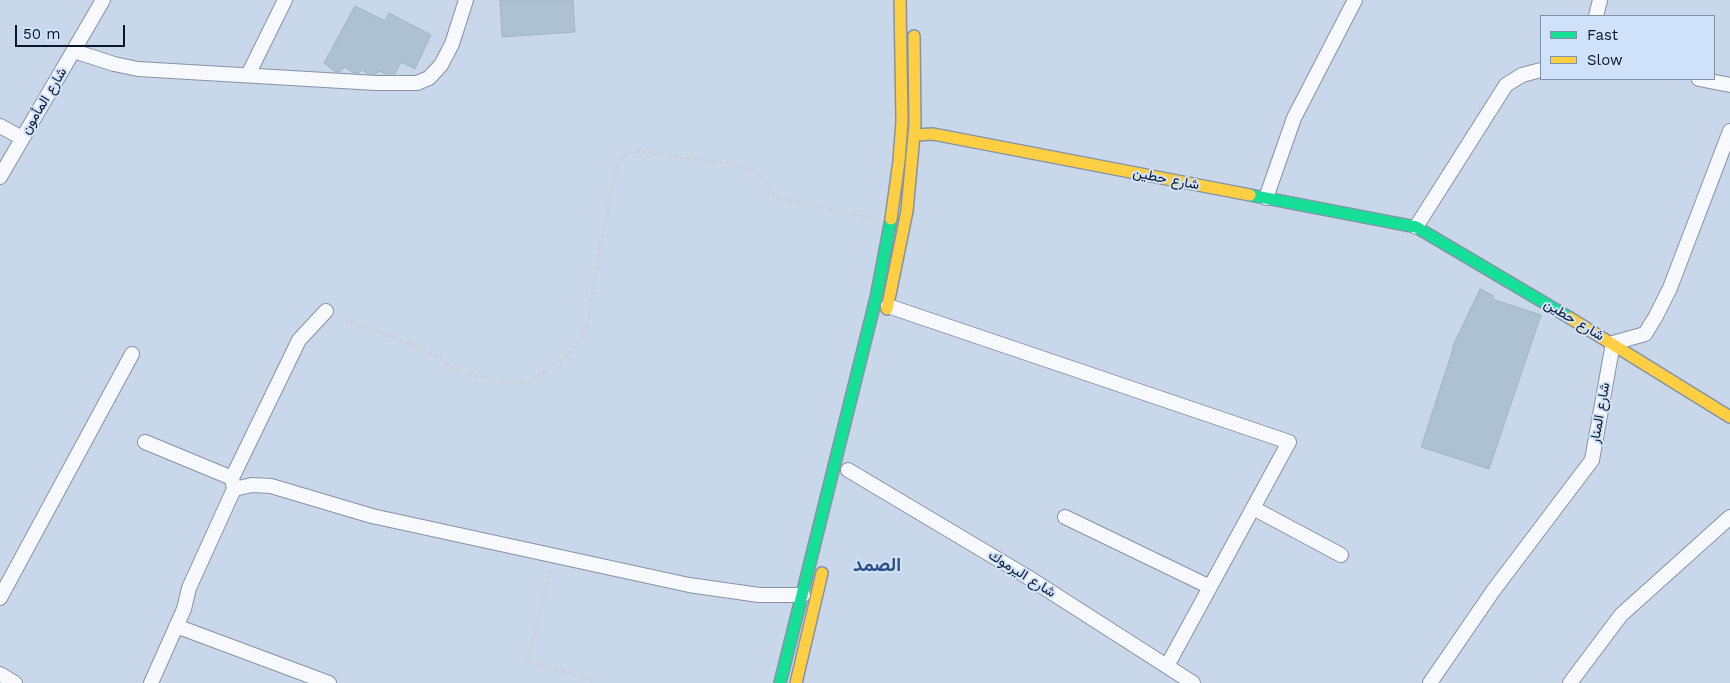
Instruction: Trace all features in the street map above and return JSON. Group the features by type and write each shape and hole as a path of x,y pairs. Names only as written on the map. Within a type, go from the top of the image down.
{"main road":[{"path":"780,683 876,298 891,223 902,121 900,0"},
{"path":"887,311 907,211 915,135 914,20"},
{"name":"شارع حطين","path":"915,135 933,134 1416,227 1613,344 1730,417"},
{"path":"796,683 825,562"}],"street":[{"name":"شارع المأمون","path":"0,176 103,0"},
{"path":"248,76 285,0"},
{"path":"74,51 114,64 138,69 376,83 417,83 429,78 442,65 452,44 466,0"},
{"path":"1266,198 1294,118 1355,0"},
{"path":"1596,15 1600,0"},
{"path":"1416,227 1506,84 1522,75 1540,70"},
{"path":"1704,80 1730,85"},
{"path":"0,126 22,138"},
{"path":"1613,344 1645,334 1656,316 1670,288 1730,131"},
{"path":"151,683 184,609 189,588 233,483 299,340 326,311"},
{"path":"887,311 1289,442 1167,666"},
{"name":"شارع المنار","path":"1430,683 1493,591 1592,460 1613,344"},
{"path":"0,598 132,354"},
{"path":"145,442 233,483 271,486 372,516 688,584 759,595 802,595"},
{"name":"شارع اليرموك","path":"848,469 1026,576 1193,683"},
{"path":"1253,508 1341,555"},
{"path":"1065,517 1210,588"},
{"path":"1570,683 1621,615 1730,517"},
{"path":"176,626 329,683"},
{"path":"0,674 15,683"}],"path":[{"path":"326,311 341,319 409,343 430,353 459,372 504,381 530,382 568,355 581,340 588,328 590,303 612,184 618,166 626,154 635,151 736,166 755,171 776,197 891,223"},
{"path":"554,555 528,662 591,679 590,683"}],"building":[{"path":"500,0 573,0 575,32 502,37"},
{"path":"355,6 385,21 389,13 431,35 415,69 401,62 395,74 386,74 379,71 376,74 368,74 362,70 359,73 353,73 345,67 340,72 336,72 324,63"},
{"path":"1480,289 1494,296 1492,299 1541,315 1489,469 1421,447 1452,348"}],"traffic: fast":[{"path":"1250,195 1416,227 1570,318"},
{"path":"780,683 876,298 891,219"}],"traffic: slow":[{"path":"891,219 902,121 900,0"},
{"path":"887,309 907,211 915,124 914,36"},
{"path":"915,135 933,134 1250,195"},
{"path":"1570,318 1730,417"},
{"path":"796,683 822,573"}],"district":[{"name":"الصمد","path":"877,565"}]}
